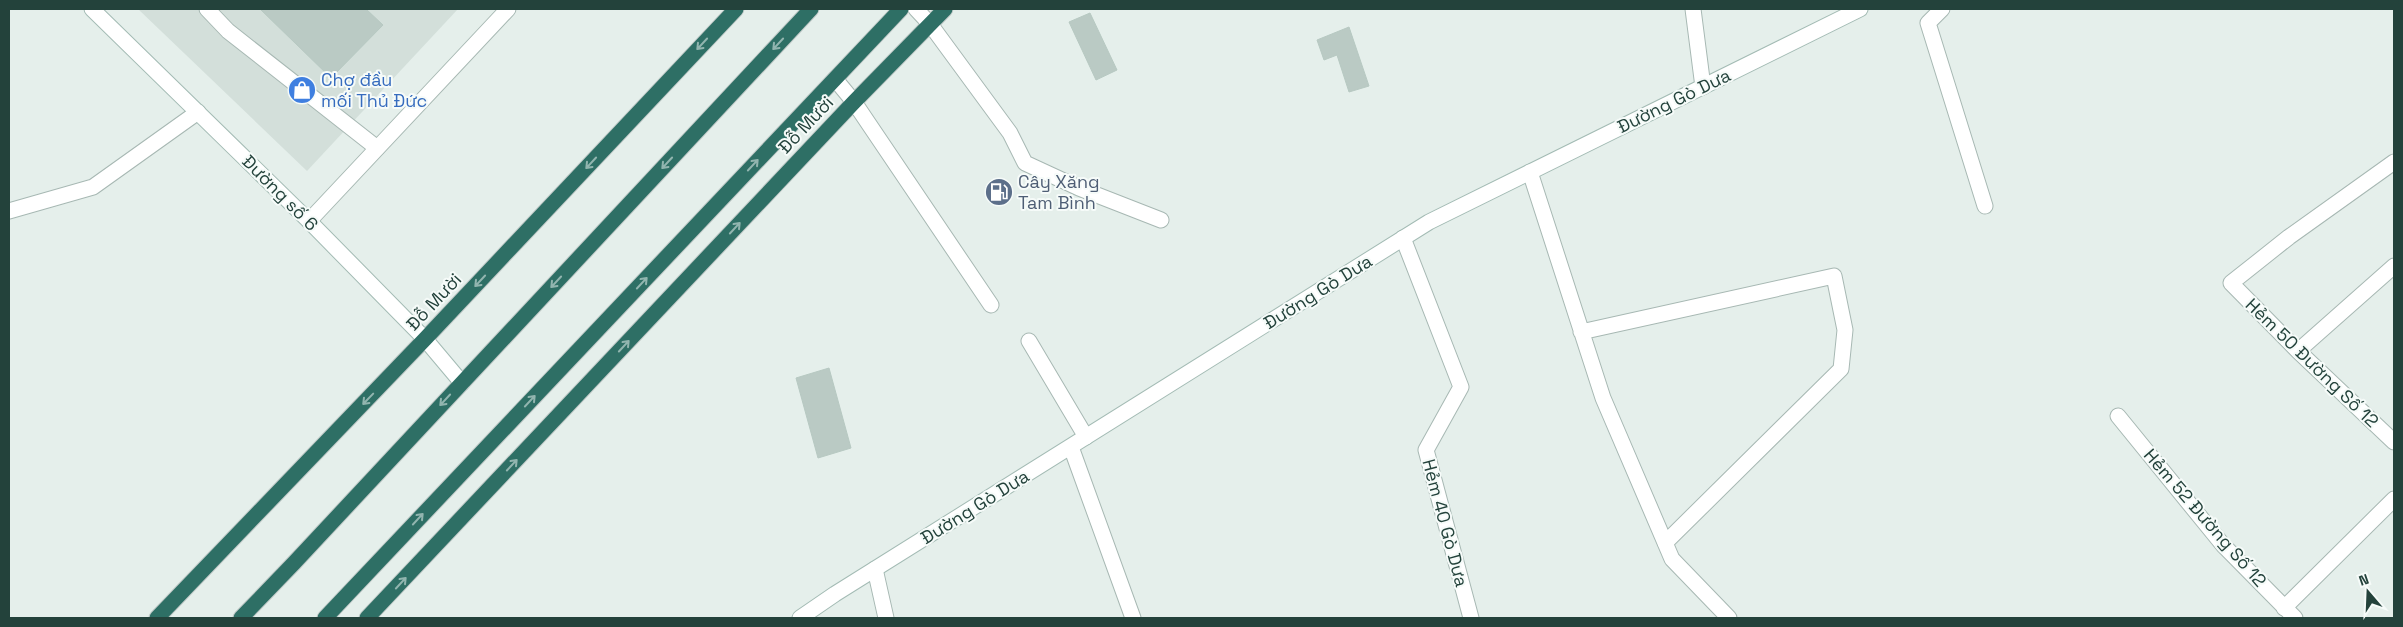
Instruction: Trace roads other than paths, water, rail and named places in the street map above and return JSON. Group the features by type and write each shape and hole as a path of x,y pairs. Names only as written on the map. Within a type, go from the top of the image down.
{"highway":[{"name":"Đỗ Mười","path":"157,618 425,339 736,9"},
{"path":"241,618 811,9"},
{"name":"Đỗ Mười","path":"325,618 901,9"},
{"name":"Đỗ Mười","path":"367,618 854,102 945,9"}],"street":[{"name":"Đường số 6","path":"92,9 309,221 425,339 462,383"},
{"path":"207,9 228,31 377,148"},
{"path":"309,221 508,9"},
{"path":"916,9 930,24 1010,133 1025,163 1079,188 1161,220"},
{"path":"1693,9 1702,87"},
{"name":"Đường Gò Dưa","path":"800,618 1086,436 1429,222 1860,9"},
{"path":"1942,9 1928,23 1985,206"},
{"path":"835,79 854,102 991,305"},
{"path":"9,211 92,188 198,112"},
{"name":"Hẻm 50 Đường Số 12","path":"2394,162 2289,237 2231,283 2298,351 2394,442"},
{"path":"1530,172 1603,398 1672,559 1729,618"},
{"name":"Hẻm 40 Gò Dưa","path":"1403,238 1461,387 1426,450 1471,618"},
{"path":"2298,351 2394,266"},
{"path":"1581,332 1834,276 1845,330 1841,369 1666,543"},
{"path":"1029,341 1086,436"},
{"name":"Hẻm 52 Đường Số 12","path":"2118,416 2223,544 2290,613"},
{"path":"1071,446 1133,618"},
{"path":"2290,613 2394,499"},
{"path":"875,569 886,618"}],"place":[{"name":"Chợ đầu mối Thủ Đức","path":"302,90"},
{"name":"Cây Xăng Tam Bình","path":"999,192"}]}
